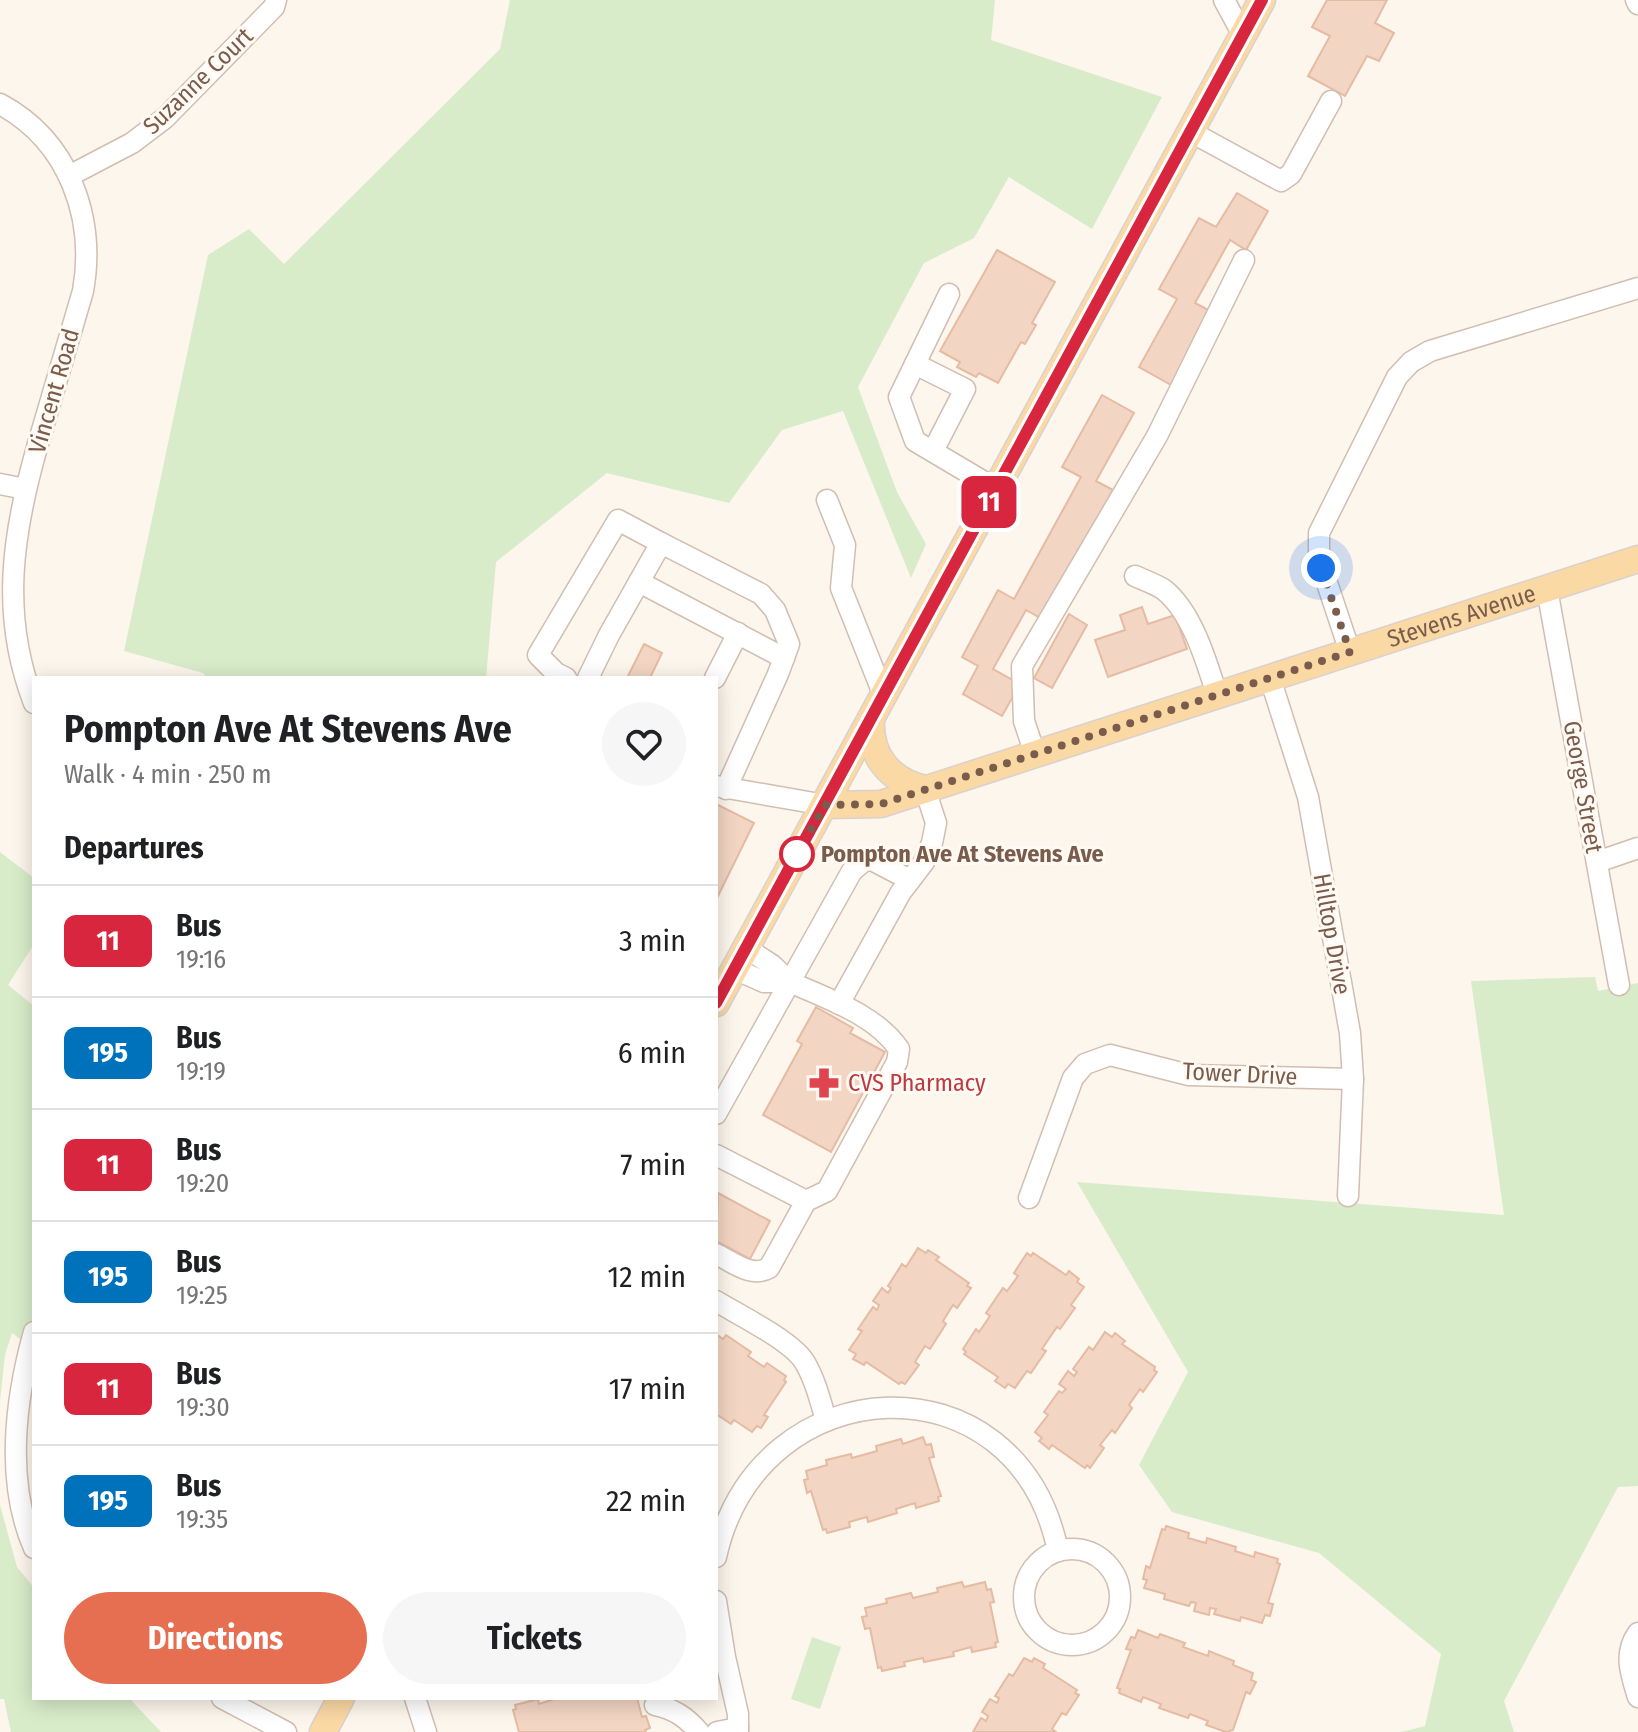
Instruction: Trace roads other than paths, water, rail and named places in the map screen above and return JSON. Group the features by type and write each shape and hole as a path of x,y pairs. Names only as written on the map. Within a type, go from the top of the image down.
{"main road":[{"path":"718,999 1262,0"},
{"name":"Stevens Avenue","path":"825,805 881,804 1638,559"},
{"path":"871,719 874,750 884,767 903,782 925,789"},
{"path":"323,1732 340,1700"}],"street":[{"name":"Suzanne Court","path":"69,176 132,143 165,118 274,7 276,0"},
{"path":"1224,0 1243,35"},
{"path":"1191,132 1281,181 1291,174 1331,101"},
{"name":"Vincent Road","path":"0,104 48,144 69,176 84,223 86,272 7,559 4,605 11,651 32,699"},
{"path":"1035,754 1024,721 1022,666 1157,436 1244,260"},
{"path":"1350,652 1319,559 1319,533 1403,369 1430,351 1638,288"},
{"path":"949,294 899,397 915,441 996,489"},
{"path":"915,364 965,389 933,451"},
{"path":"0,484 25,489"},
{"path":"827,500 845,545 841,588 884,696"},
{"path":"562,676 538,655 618,520 761,594 775,610 789,644 721,788 825,805"},
{"path":"589,676 661,543"},
{"path":"1135,576 1164,590 1191,623 1217,695"},
{"path":"639,582 784,658"},
{"name":"George Street","path":"1547,589 1619,985"},
{"path":"716,676 738,633"},
{"name":"Hilltop Drive","path":"1270,678 1308,797 1350,1033 1353,1079 1348,1196"},
{"path":"846,1008 910,880 924,862 932,843 936,823 925,789"},
{"path":"1597,862 1638,848"},
{"path":"718,1110 852,871 864,861 872,860 910,880"},
{"path":"718,1255 751,1272 758,1273 769,1268 806,1201 827,1191 897,1062 899,1049 893,1041 846,1008 790,982 764,982 740,959"},
{"name":"Tower Drive","path":"1029,1198 1073,1078 1092,1059 1118,1056 1189,1075 1353,1079"},
{"path":"718,1156 806,1201"},
{"path":"718,1302 793,1349 803,1360 816,1385 826,1420"},
{"path":"32,1341 22,1387 17,1453 20,1504 32,1542"},
{"path":"718,1550 727,1518 749,1479 776,1450 826,1420 859,1409 897,1406 935,1412 971,1426 1002,1448 1027,1476 1053,1527 1058,1551"},
{"path":"1074,1549 1089,1552 1103,1560 1113,1572 1119,1587 1120,1603 1116,1619 1094,1641 1078,1646 1062,1645 1048,1639 1035,1629 1025,1607 1025,1584 1032,1569 1058,1551 1074,1549"},
{"path":"717,1732 738,1730 718,1613"},
{"path":"1638,1633 1631,1645 1628,1663 1638,1697"},
{"path":"226,1700 286,1732"},
{"path":"416,1700 426,1732"},
{"path":"655,1705 678,1713 699,1732"}],"place":[{"name":"Pompton Ave At Stevens Ave","path":"797,854"},
{"name":"CVS Pharmacy","path":"824,1083"}]}
